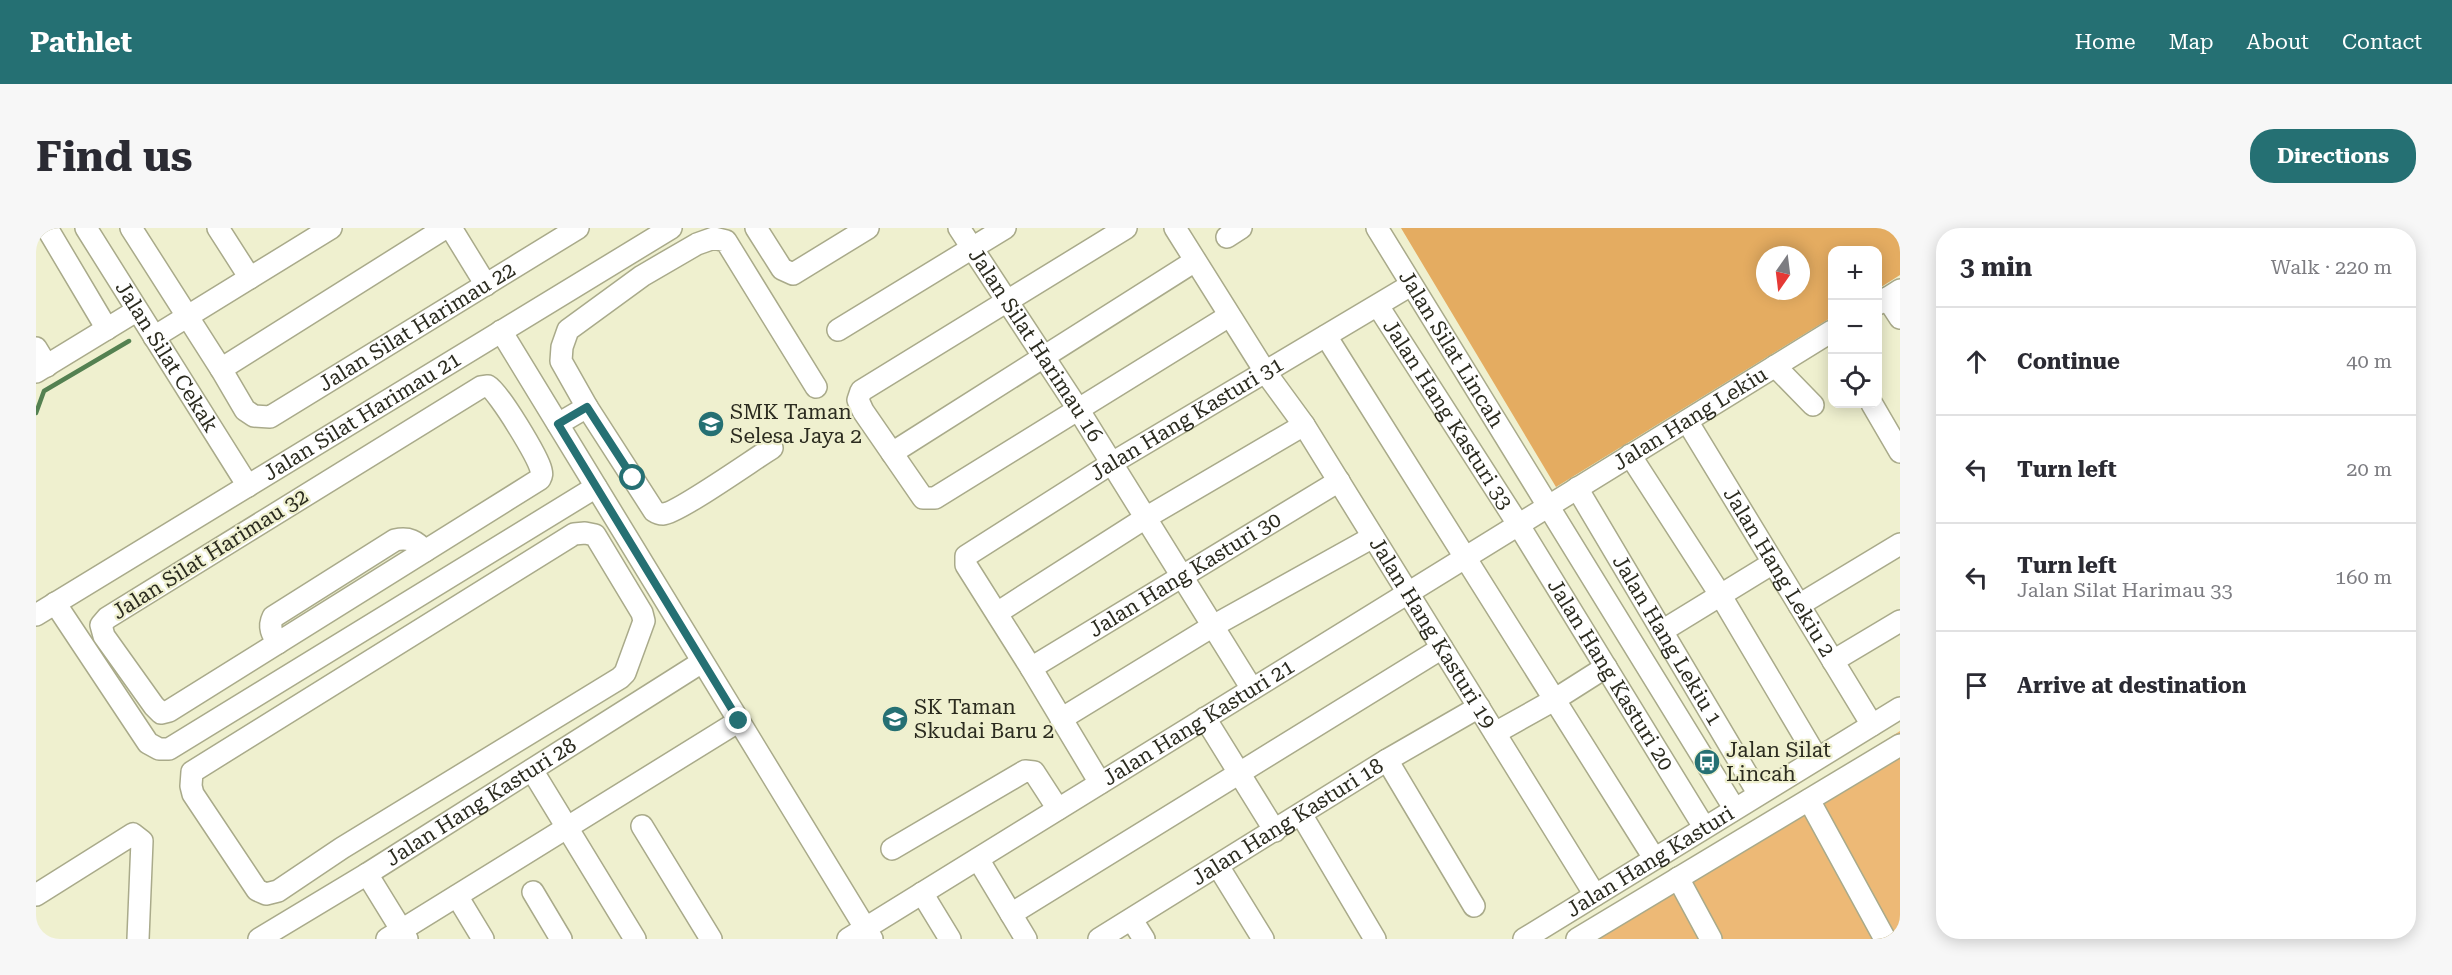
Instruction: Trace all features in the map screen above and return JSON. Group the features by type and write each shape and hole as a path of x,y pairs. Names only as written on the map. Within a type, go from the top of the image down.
{"street":[{"path":"47,228 107,329"},
{"name":"Jalan Silat Cekak","path":"86,228 248,486"},
{"path":"131,228 221,369 445,228"},
{"path":"218,228 250,278"},
{"path":"154,337 250,278 303,235 330,228"},
{"path":"451,228 486,285"},
{"name":"Jalan Silat Harimau 22","path":"221,369 245,410 254,416 270,417 578,228"},
{"name":"Jalan Silat Harimau 21","path":"36,615 671,228"},
{"path":"756,228 782,269 793,274 868,228"},
{"name":"Jalan Silat Harimau 16","path":"958,228 1147,517 1252,689"},
{"path":"838,330 1005,228"},
{"path":"1126,228 861,391 858,400 863,411 920,495 931,499 1229,316"},
{"name":"Jalan Hang Kasturi 19","path":"1175,228 1266,373 1304,425 1595,895"},
{"name":"Jalan Silat Lincah","path":"1377,228 1734,808"},
{"path":"772,448 667,513 660,514 654,511 587,407 561,361 562,347 568,330 642,276 697,244 714,238 726,241 816,387"},
{"path":"892,453 1195,261"},
{"name":"Jalan Hang Kasturi 31","path":"997,613 966,565 966,555 1112,463 1411,285"},
{"path":"1888,297 1900,318"},
{"name":"Jalan Hang Kasturi 33","path":"1378,306 1518,524"},
{"path":"40,362 107,329 136,311"},
{"path":"501,331 739,721 862,935"},
{"name":"Jalan Hang Lekiu","path":"1548,506 1828,335"},
{"path":"1326,336 1654,858"},
{"path":"1775,366 1813,405"},
{"name":"Jalan Silat Harimau 32","path":"489,386 495,391 519,429 541,467 542,475 537,481 425,551 170,711 161,712 154,706 104,636 101,625 106,618 481,387 489,386"},
{"path":"558,424 587,407"},
{"path":"1874,408 1900,452"},
{"name":"Jalan Hang Lekiu 2","path":"1687,421 1872,725"},
{"path":"1100,783 997,613 1147,517 1304,425"},
{"path":"1630,455 1721,596 1817,758"},
{"name":"Jalan Hang Kasturi 30","path":"1031,668 1339,481"},
{"path":"55,603 148,744 159,749 169,749 596,487"},
{"name":"Jalan Hang Lekiu 1","path":"1577,488 1758,793"},
{"name":"Jalan Hang Kasturi 21","path":"862,935 922,893 1548,506"},
{"name":"Jalan Hang Kasturi 20","path":"1518,524 1704,827"},
{"path":"574,534 595,535 642,613 644,621 625,673 620,678 342,848 278,891 266,894 257,890 193,794 192,772 389,647 574,534"},
{"path":"278,643 271,631 270,623 273,616 395,540 405,537 417,542 425,551"},
{"path":"1061,718 1213,626 1373,537"},
{"path":"1799,605 1899,546"},
{"path":"1662,631 1773,563"},
{"path":"355,595 389,647"},
{"path":"1833,661 1900,621"},
{"path":"1011,914 1240,775 1442,648"},
{"name":"Jalan Hang Kasturi 28","path":"259,939 367,874 702,662"},
{"path":"1494,733 1554,700 1606,667"},
{"name":"Jalan Hang Kasturi 18","path":"1099,939 1387,760 1479,707"},
{"name":"Jalan Hang Kasturi","path":"1524,939 1758,793 1900,708"},
{"path":"1205,718 1275,831"},
{"path":"367,874 399,936 457,896 739,721"},
{"path":"1577,939 1900,745"},
{"path":"1387,760 1474,906"},
{"path":"532,770 635,939"},
{"path":"892,849 1025,771 1034,772 1058,809"},
{"path":"1809,801 1885,939"},
{"path":"1301,814 1375,939"},
{"path":"642,826 711,939"},
{"path":"36,895 133,834 138,836 142,841 138,939"},
{"path":"978,859 1026,939"},
{"path":"1218,866 1263,939"},
{"path":"1678,878 1711,939"},
{"path":"533,892 561,939"},
{"path":"922,893 950,939"},
{"path":"457,896 483,939"},
{"path":"1132,920 1144,939"}],"shaded area":[{"path":"1401,228 1900,228 1900,275 1882,286 1882,246 1828,246 1828,319 1556,487"},
{"path":"1900,731 1900,939 1571,939"}],"waterway":[{"path":"36,413 44,391 129,341"}],"place":[{"name":"SMK Taman Selesa Jaya 2","path":"711,424"},
{"name":"SK Taman Skudai Baru 2","path":"895,719"},
{"name":"Jalan Silat Lincah","path":"1707,762"}],"route":[{"path":"633,478 587,407 558,424 739,721"}]}
